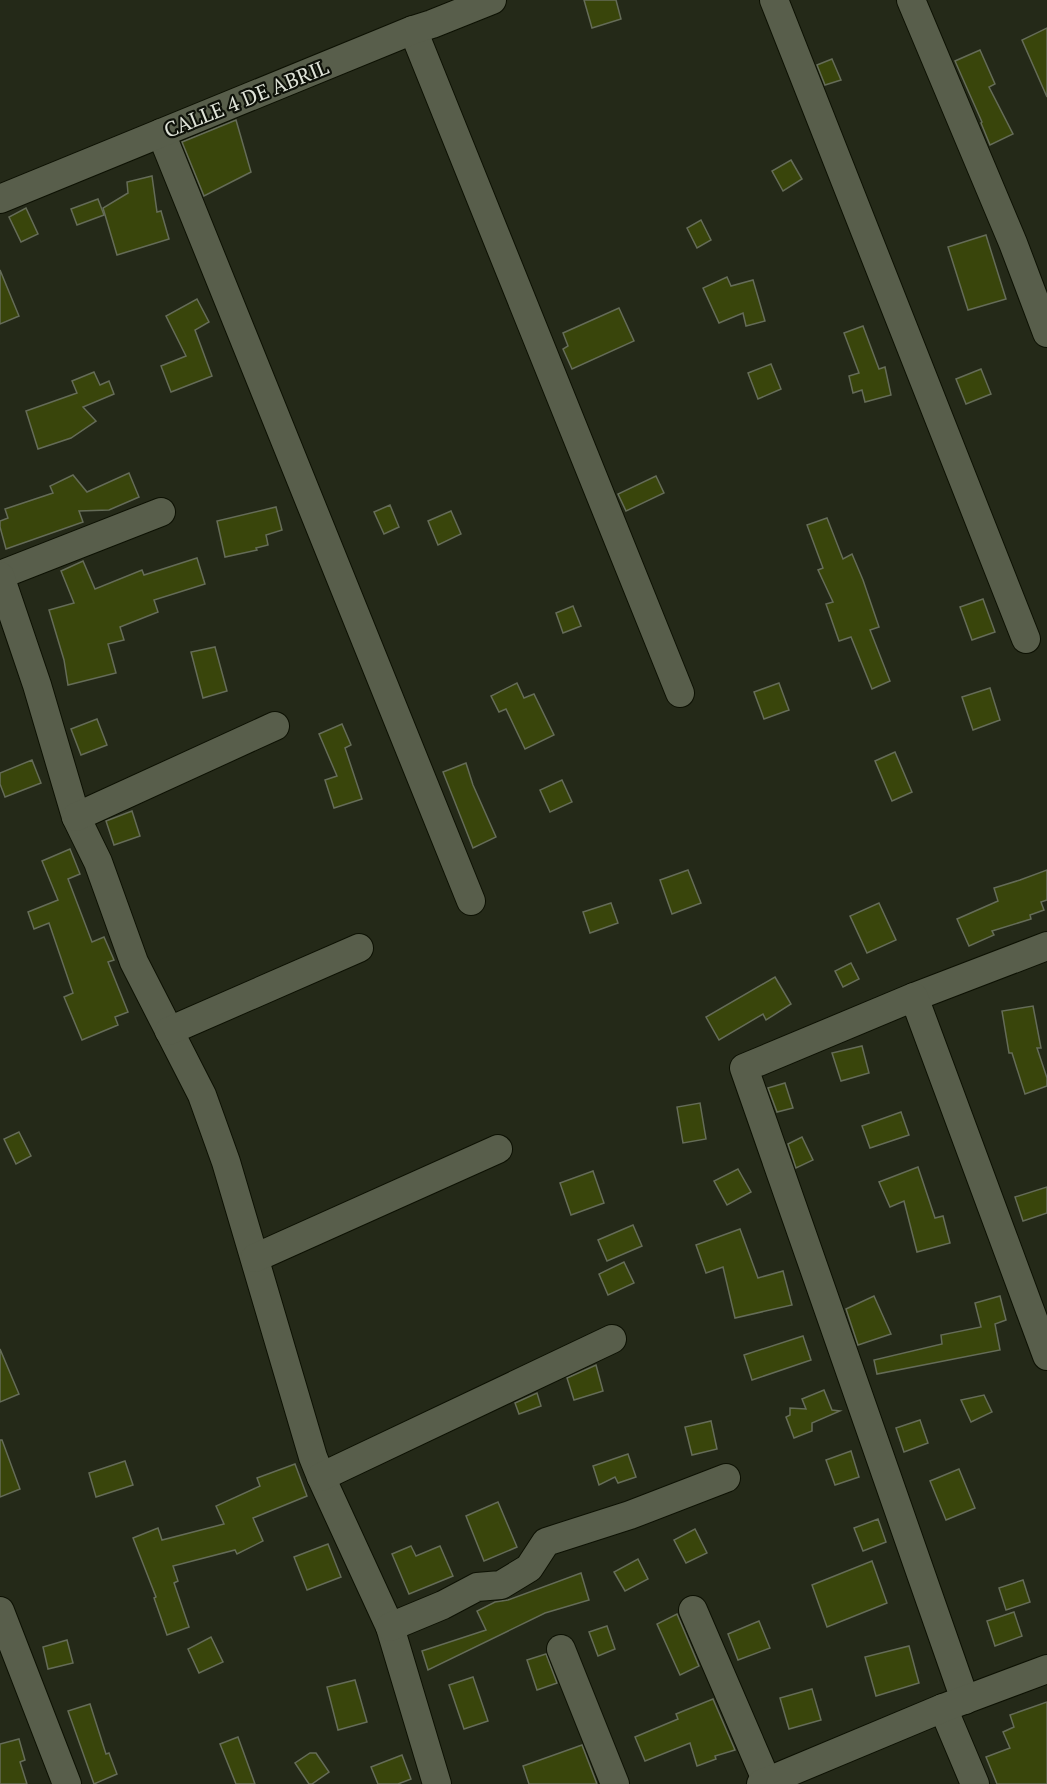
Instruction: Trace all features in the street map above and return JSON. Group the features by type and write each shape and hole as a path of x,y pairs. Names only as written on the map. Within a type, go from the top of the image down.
{"street":[{"name":"CALLE 4 DE ABRIL","path":"0,200 413,30 492,0"},
{"path":"774,0 1026,639"},
{"path":"911,0 1013,243 1047,333"},
{"path":"413,30 680,693"},
{"path":"160,133 471,900"},
{"path":"161,512 0,575 37,685 76,817 98,862 134,962 202,1095 226,1162 321,1477 390,1627 437,1784"},
{"path":"76,817 275,726"},
{"path":"975,1784 954,1704 744,1068 1047,946"},
{"path":"170,1031 359,948"},
{"path":"914,998 1047,1356"},
{"path":"255,1258 498,1149"},
{"path":"321,1477 612,1339"},
{"path":"390,1627 443,1605 477,1587 501,1585 530,1568 546,1542 630,1515 726,1478"},
{"path":"693,1610 764,1783 954,1704 1047,1669"},
{"path":"0,1611 67,1784"},
{"path":"561,1649 615,1784"}],"building":[{"path":"584,0 616,0 621,19 592,28"},
{"path":"1047,28 1047,97 1022,40"},
{"path":"980,50 995,84 989,87 1013,134 990,145 955,61"},
{"path":"832,59 841,80 825,85 817,65"},
{"path":"236,120 251,172 204,196 182,142"},
{"path":"791,160 802,179 783,191 772,171"},
{"path":"152,176 157,212 161,211 169,239 117,255 103,208 128,193 127,182"},
{"path":"98,199 104,215 77,225 71,209"},
{"path":"26,208 38,234 21,242 9,217"},
{"path":"701,220 711,240 697,248 687,228"},
{"path":"986,235 1006,299 968,310 948,247"},
{"path":"0,270 19,316 0,324"},
{"path":"727,277 731,286 753,280 765,321 746,326 743,313 719,323 703,288"},
{"path":"197,299 209,322 195,330 212,376 171,392 161,366 186,356 166,316"},
{"path":"619,308 634,341 572,369 563,349 568,346 563,333"},
{"path":"863,326 879,369 885,367 891,395 865,402 862,390 853,393 849,376 859,373 844,333"},
{"path":"771,364 781,389 758,399 748,373"},
{"path":"981,369 991,394 966,404 956,379"},
{"path":"94,372 100,385 109,381 114,394 83,407 96,421 71,438 38,449 26,411 77,393 72,381"},
{"path":"129,473 139,497 109,510 79,511 83,522 6,549 0,527 0,521 8,518 5,509 53,493 50,486 73,475 87,492"},
{"path":"656,476 664,493 626,511 618,494"},
{"path":"390,505 399,527 384,534 374,512"},
{"path":"276,507 282,530 266,535 268,545 256,548 257,550 225,557 217,521"},
{"path":"451,511 461,534 438,545 428,521"},
{"path":"827,518 843,559 852,554 879,627 870,630 890,681 872,689 851,637 839,641 826,604 833,602 818,570 823,568 807,525"},
{"path":"197,558 205,584 154,600 158,612 120,627 124,640 108,644 116,673 68,685 64,660 49,610 74,603 61,571 83,561 95,589 142,570 144,575"},
{"path":"983,599 995,632 972,640 960,607"},
{"path":"573,606 581,626 563,633 556,613"},
{"path":"215,647 227,691 203,698 191,652"},
{"path":"517,683 524,698 534,694 554,735 525,749 506,709 499,712 491,696"},
{"path":"779,683 789,710 764,719 754,692"},
{"path":"990,688 1000,720 973,730 962,697"},
{"path":"97,719 107,745 81,755 71,729"},
{"path":"342,724 351,745 345,748 362,799 334,808 325,780 337,776 319,734"},
{"path":"895,752 912,792 892,801 875,761"},
{"path":"32,760 41,783 5,797 0,784 0,773"},
{"path":"466,763 496,837 473,848 443,772"},
{"path":"562,780 572,802 550,812 540,790"},
{"path":"132,811 140,836 114,845 106,821"},
{"path":"70,849 80,874 68,879 92,942 104,937 114,960 108,962 128,1012 115,1017 118,1025 82,1040 64,997 73,993 49,923 34,929 28,912 58,900 42,861"},
{"path":"688,870 701,903 672,914 660,880"},
{"path":"1047,870 1047,900 1041,902 1044,910 1030,915 1031,919 992,931 994,935 969,946 957,919 998,901 994,888"},
{"path":"611,903 618,923 590,933 583,912"},
{"path":"879,903 896,940 867,953 850,916"},
{"path":"851,963 859,979 843,987 835,971"},
{"path":"775,977 791,1004 766,1020 763,1014 719,1040 706,1017"},
{"path":"1033,1006 1041,1048 1037,1048 1047,1078 1047,1086 1025,1094 1012,1053 1009,1053 1002,1011"},
{"path":"862,1046 869,1073 841,1081 832,1053"},
{"path":"785,1083 793,1108 777,1112 768,1088"},
{"path":"700,1103 706,1139 683,1143 677,1107"},
{"path":"901,1112 909,1135 870,1148 862,1126"},
{"path":"19,1132 31,1156 16,1164 4,1139"},
{"path":"802,1137 813,1160 796,1168 788,1144"},
{"path":"918,1167 935,1218 943,1216 950,1243 917,1252 904,1201 890,1207 879,1182"},
{"path":"738,1169 751,1192 727,1205 714,1181"},
{"path":"593,1171 604,1203 571,1215 560,1183"},
{"path":"1047,1187 1047,1213 1023,1221 1015,1197"},
{"path":"633,1225 642,1246 607,1261 598,1240"},
{"path":"740,1229 758,1278 783,1271 792,1305 735,1318 723,1267 706,1273 696,1245"},
{"path":"624,1262 634,1283 608,1295 599,1274"},
{"path":"874,1296 891,1334 858,1345 846,1309"},
{"path":"1000,1296 1006,1320 995,1324 1000,1350 877,1374 874,1360 942,1344 941,1335 981,1327 975,1303"},
{"path":"803,1336 811,1360 752,1380 744,1355"},
{"path":"0,1349 19,1394 0,1402"},
{"path":"596,1365 603,1391 574,1400 567,1378"},
{"path":"824,1390 832,1410 840,1411 812,1423 812,1431 794,1438 786,1417 790,1415 790,1408 806,1409 802,1399"},
{"path":"537,1393 541,1406 519,1414 515,1403"},
{"path":"984,1395 992,1412 971,1422 961,1400"},
{"path":"920,1420 928,1443 904,1452 896,1428"},
{"path":"711,1421 717,1449 692,1455 685,1427"},
{"path":"0,1440 2,1440 20,1489 0,1497"},
{"path":"851,1451 859,1477 835,1485 826,1460"},
{"path":"628,1454 636,1477 618,1483 615,1477 599,1485 593,1466"},
{"path":"125,1461 133,1485 96,1497 89,1473"},
{"path":"295,1464 307,1496 253,1518 263,1541 237,1554 235,1550 173,1566 178,1581 174,1583 189,1627 167,1635 154,1598 156,1597 133,1538 158,1528 162,1540 224,1524 216,1506 260,1486 257,1478"},
{"path":"959,1469 975,1508 946,1520 930,1481"},
{"path":"498,1502 517,1547 484,1561 466,1516"},
{"path":"878,1519 886,1542 863,1551 854,1528"},
{"path":"695,1529 707,1553 686,1563 674,1540"},
{"path":"328,1544 341,1577 307,1590 294,1557"},
{"path":"411,1546 416,1556 440,1546 453,1576 409,1594 392,1554"},
{"path":"638,1559 648,1579 625,1591 614,1572"},
{"path":"872,1561 887,1603 827,1627 812,1585"},
{"path":"581,1573 589,1600 545,1613 428,1670 422,1651 486,1630 477,1611 495,1602 508,1600"},
{"path":"1023,1580 1030,1602 1006,1610 999,1588"},
{"path":"1014,1612 1022,1636 995,1646 987,1621"},
{"path":"677,1614 699,1666 680,1675 657,1624"},
{"path":"759,1621 770,1648 738,1660 728,1634"},
{"path":"607,1626 615,1649 598,1656 589,1632"},
{"path":"211,1637 223,1662 199,1673 188,1649"},
{"path":"67,1640 73,1663 48,1669 43,1647"},
{"path":"909,1646 919,1683 876,1696 865,1657"},
{"path":"546,1654 557,1683 537,1690 527,1660"},
{"path":"473,1677 488,1721 464,1729 449,1685"},
{"path":"355,1680 367,1722 338,1730 327,1687"},
{"path":"812,1689 821,1720 789,1729 780,1698"},
{"path":"713,1699 735,1750 715,1756 716,1759 697,1766 690,1743 645,1761 635,1737 678,1719 676,1714"},
{"path":"1047,1702 1047,1784 997,1784 986,1757 1010,1748 1003,1732 1014,1727 1010,1715"},
{"path":"90,1704 106,1754 109,1753 117,1774 94,1784 68,1711"},
{"path":"238,1737 255,1784 236,1784 220,1744"},
{"path":"19,1739 25,1760 20,1762 27,1784 0,1784 0,1744"},
{"path":"582,1745 597,1784 529,1784 523,1766"},
{"path":"310,1753 316,1753 329,1772 312,1784 309,1784 295,1763"},
{"path":"402,1755 411,1779 398,1784 378,1784 371,1767"}]}
